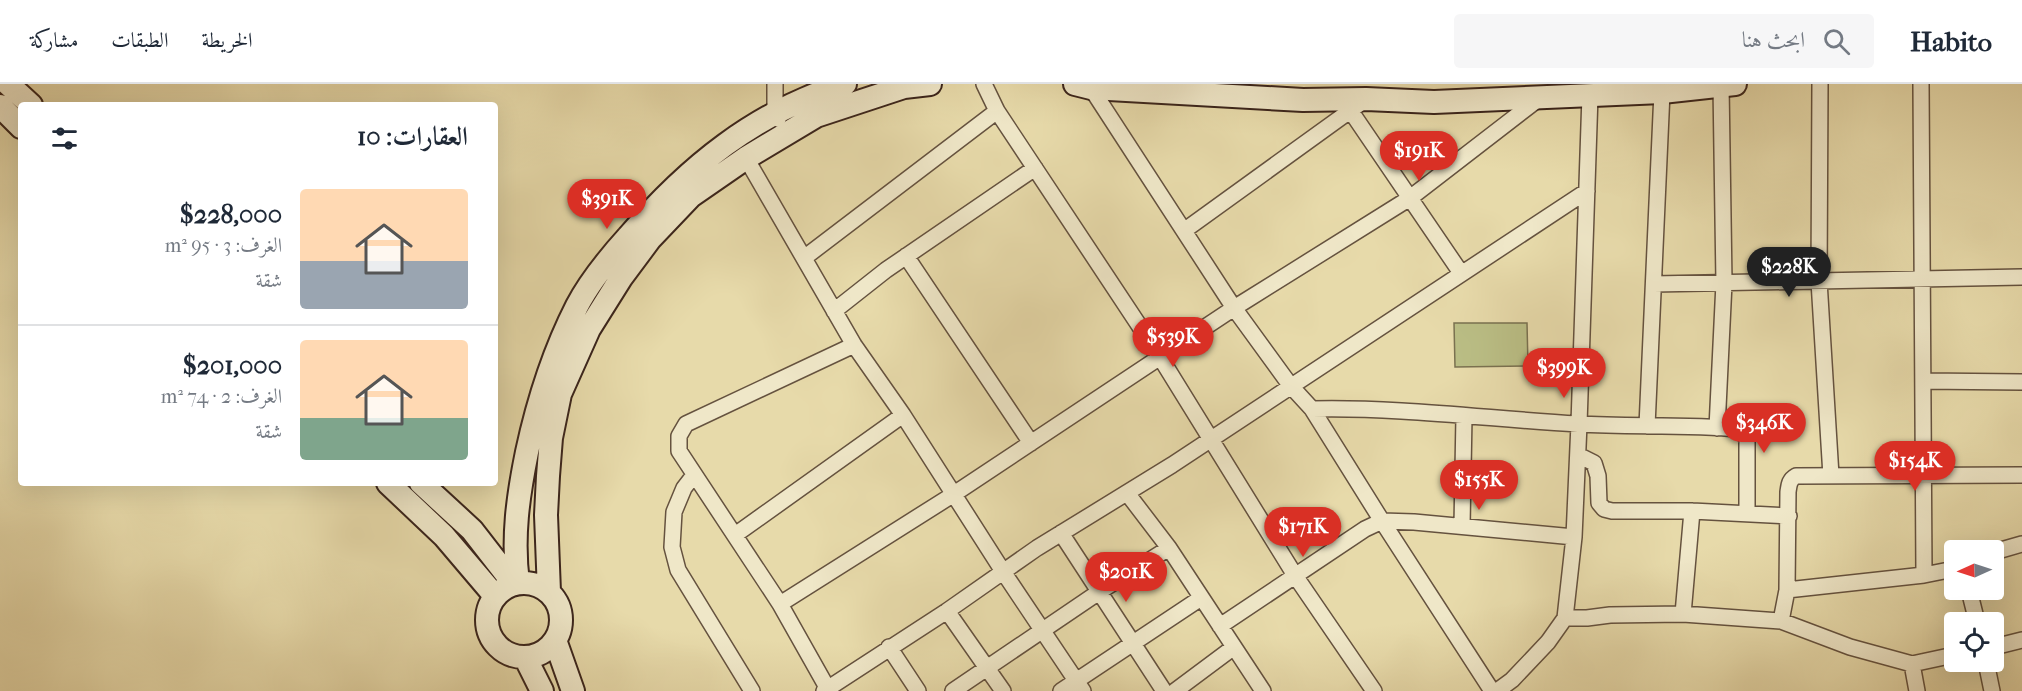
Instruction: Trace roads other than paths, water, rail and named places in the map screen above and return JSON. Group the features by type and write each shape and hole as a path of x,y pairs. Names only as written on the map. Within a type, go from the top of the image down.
{"main road":[{"path":"8,84 28,102"},
{"path":"516,583 515,524 535,412 545,379 578,304 605,263 678,182 738,134 775,112 844,84"},
{"path":"549,592 546,515 551,438 560,394 589,329 621,278 650,239 691,196 746,158 816,116 904,87 930,84"},
{"path":"1083,86 1358,105 1590,96 1728,85"},
{"path":"0,106 18,124"},
{"path":"391,486 444,536 495,596"},
{"path":"424,486 472,530 516,583"},
{"path":"516,583 529,583 549,592 560,609 561,620 555,640 537,655 525,657 511,655 502,650 490,634 487,624 495,596 504,588 516,583"},
{"path":"555,640 573,691"},
{"path":"525,657 542,691"}],"street":[{"path":"775,84 775,112 785,134"},
{"path":"984,84 997,111 1160,357 1296,577 1374,691"},
{"path":"1820,84 1819,281 1830,476"},
{"path":"1921,84 1924,575"},
{"path":"1717,428 1724,282 1728,85"},
{"path":"1083,86 1185,230 1234,308 1290,385 1312,410 1492,691"},
{"path":"1647,426 1662,92"},
{"path":"1497,691 1512,680 1548,642 1565,618 1574,537 1578,457 1590,96"},
{"path":"780,604 954,494 1234,308 1410,198 1542,97"},
{"path":"1185,230 1358,105 1410,198 1461,273"},
{"path":"804,258 997,111"},
{"path":"746,158 854,345 903,415 1079,686"},
{"path":"834,311 906,256 1035,168"},
{"path":"854,345 686,424 679,436 679,451 780,604 827,690 1061,533 1127,493 1587,191"},
{"path":"906,256 1031,443"},
{"path":"1654,284 2022,277"},
{"path":"1923,381 2022,382"},
{"path":"1312,410 1337,409 1579,424 1739,429 1746,435 1747,514"},
{"path":"735,535 903,415"},
{"path":"1462,526 1464,416"},
{"path":"1578,457 1594,463 1598,476 1599,504 1604,509 1624,512 1692,511 1789,516"},
{"path":"693,475 684,488 674,512 672,547 678,570 752,691"},
{"path":"1781,621 1787,590 1789,483 1792,478 1796,476 2022,475"},
{"path":"1127,493 1169,548 1263,691"},
{"path":"1683,614 1692,511"},
{"path":"1220,626 1365,529 1382,521 1574,537"},
{"path":"1061,533 1164,691"},
{"path":"2004,549 2022,544"},
{"path":"953,691 1099,592 1169,548"},
{"path":"1787,590 1944,571"},
{"path":"1061,691 1079,686 1133,643 1201,597"},
{"path":"947,611 1003,691"},
{"path":"1565,618 1683,614 1781,621 1850,647 1912,664 1944,657"},
{"path":"2004,644 2022,640"},
{"path":"890,647 918,691"},
{"path":"1175,691 1234,647"},
{"path":"1912,664 1917,691"},
{"path":"1988,672 1992,691"}]}
